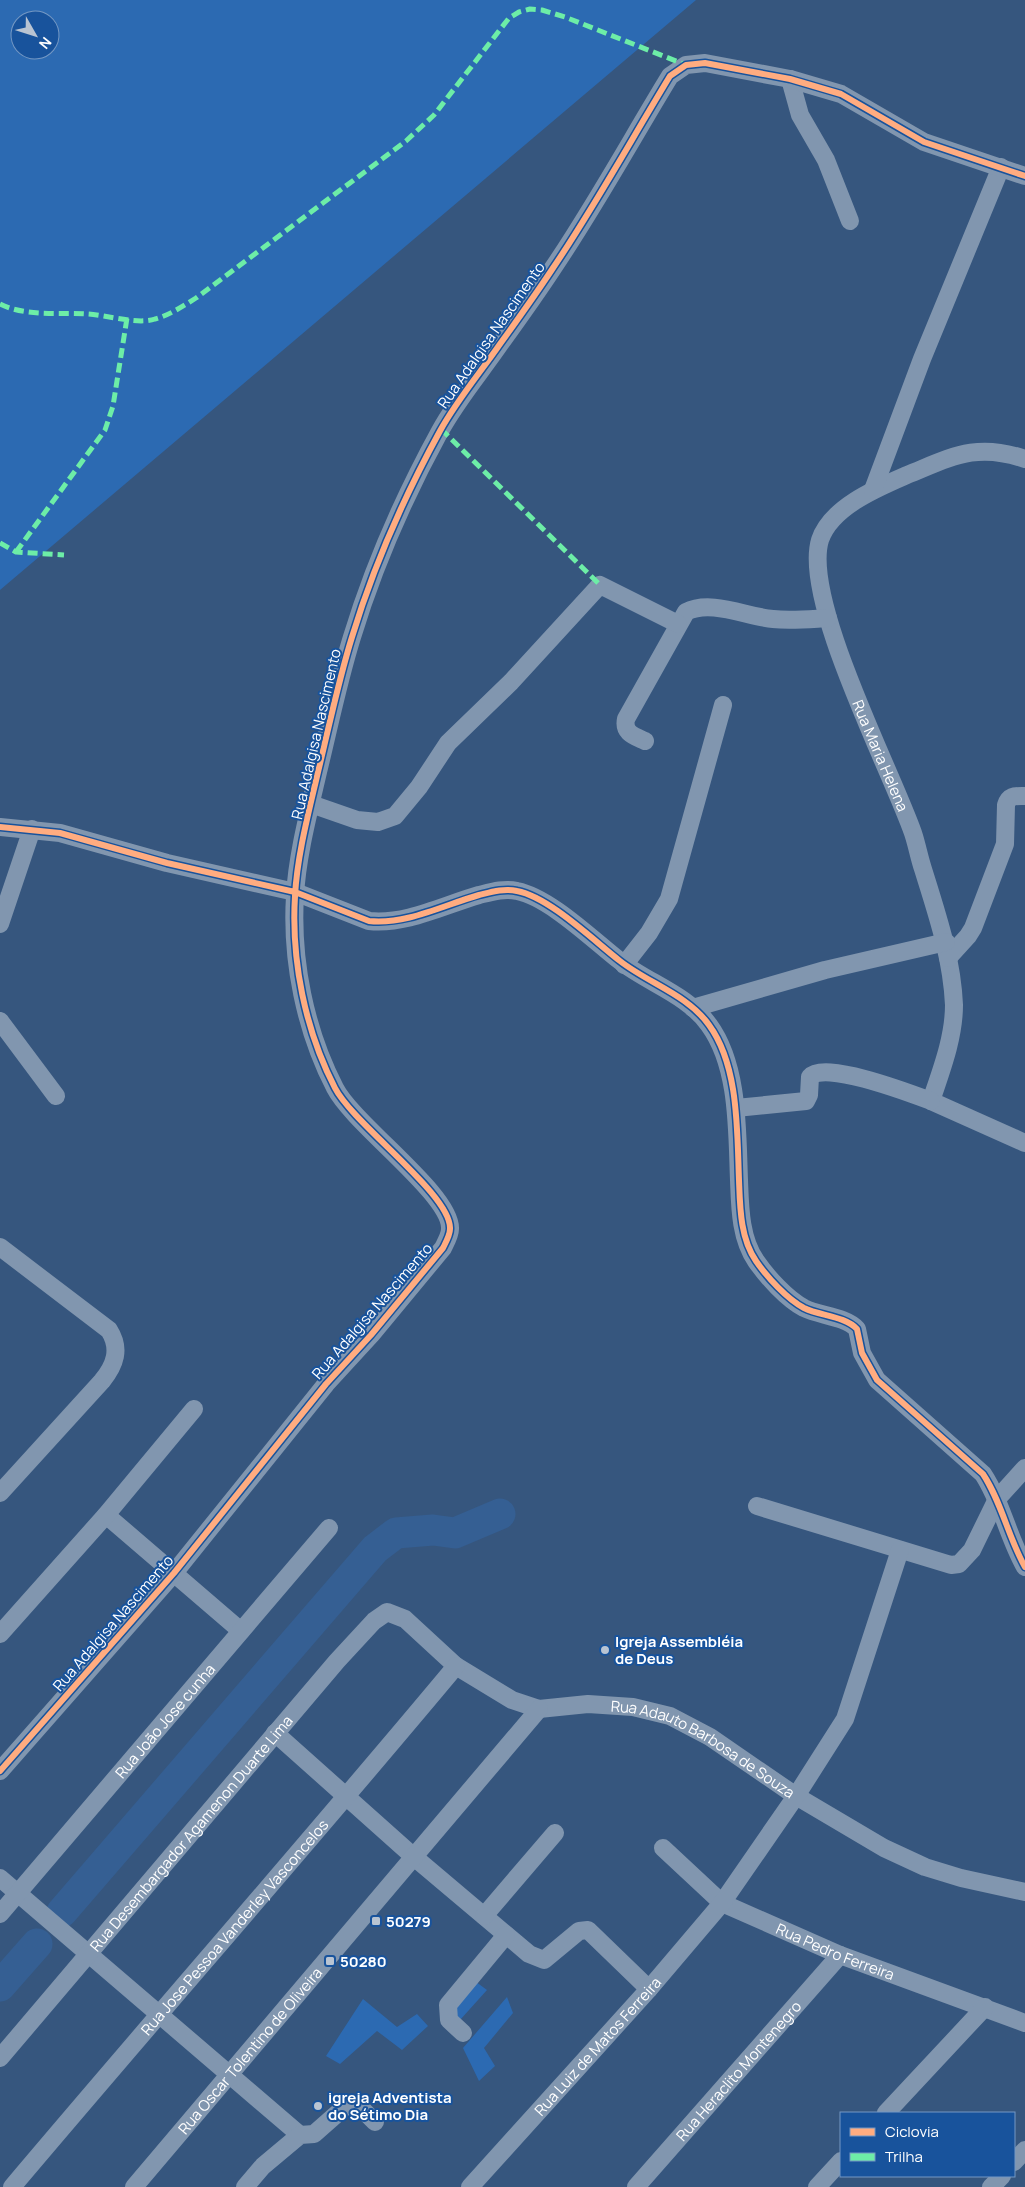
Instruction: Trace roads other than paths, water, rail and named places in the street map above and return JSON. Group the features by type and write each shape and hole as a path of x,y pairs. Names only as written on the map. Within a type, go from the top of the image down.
{"street":[{"name":"Rua Adalgisa Nascimento","path":"0,1771 174,1573 326,1384 443,1248 450,1229 444,1209 429,1189 368,1130 343,1102 334,1086 311,1025 301,984 294,940 295,892 311,804 352,637 376,570 441,429 468,387 556,264 670,76 686,65 705,63 790,79 841,94 931,145 1025,176"},
{"path":"790,79 800,115 826,160 850,221"},
{"path":"873,490 922,359 1002,167"},
{"name":"Rua Maria Helena","path":"931,1101 952,1028 954,1007 947,950 914,834 862,711 828,618 820,573 820,543 828,524 873,490 967,452 986,450 1004,452 1025,459"},
{"path":"311,804 357,820 378,822 395,816 420,787 448,743 511,682 600,585 678,624"},
{"path":"645,741 627,731 624,725 686,612 699,607 774,619 828,618"},
{"path":"624,964 649,933 669,899 723,705"},
{"path":"693,1008 825,970 947,950 973,928 1006,836 1006,805 1008,799 1012,796 1025,796"},
{"path":"0,826 60,833 167,862 295,892 360,919 380,922 411,917 495,891 516,891 542,900 624,964 693,1008 708,1023 726,1061 736,1108 740,1208 746,1238 756,1260 794,1302 854,1326 859,1333 862,1353 877,1380 983,1474 997,1500 1016,1551 1025,1567"},
{"path":"0,924 32,829"},
{"path":"0,1021 56,1096"},
{"path":"736,1108 806,1101 809,1096 810,1076 819,1072 872,1080 931,1101 1025,1143"},
{"path":"0,1247 109,1330 114,1338 116,1348 112,1368 0,1493"},
{"path":"0,1634 106,1515 194,1409"},
{"path":"757,1506 951,1566 960,1564 972,1550 997,1500 1025,1468"},
{"path":"106,1515 242,1631"},
{"name":"Rua João Jose cunha","path":"0,1914 329,1528"},
{"name":"Rua Luiz de Matos Ferreira","path":"470,2187 649,1989 722,1903 796,1796 845,1719 900,1550"},
{"name":"Rua Adauto Barbosa de Souza","path":"387,1612 405,1619 456,1666 495,1691 518,1702 539,1709 588,1704 633,1707 670,1716 710,1737 796,1796 884,1848 925,1867 961,1878 1025,1892"},
{"name":"Rua Desembargador Agamenon Duarte Lima","path":"0,2058 337,1661 374,1621 387,1612"},
{"name":"Rua Jose Pessoa Vanderley Vasconcelos","path":"12,2187 159,2013 347,1797 456,1666"},
{"name":"Rua Oscar Tolentino de Oliveira","path":"134,2187 539,1709"},
{"path":"275,1733 414,1857 529,1954 544,1960 579,1931 588,1930 649,1989"},
{"path":"484,1916 555,1833"},
{"name":"Rua Pedro Ferreira","path":"663,1848 722,1903 840,1954 1025,2023"},
{"path":"0,1878 300,2135"},
{"path":"463,2033 449,2020 448,2004 506,1935"},
{"name":"Rua Heraclito Montenegro","path":"636,2187 840,1954"},
{"path":"887,2112 985,2007"},
{"path":"245,2187 263,2166 300,2135 314,2134 348,2104 360,2107 375,2122"},
{"path":"1015,2161 1025,2150"},
{"path":"817,2187 840,2162"},
{"path":"991,2187 1001,2177"}],"waterway":[{"path":"62,1912 375,1549 396,1533 433,1530 455,1533 500,1514"},
{"path":"0,1986 37,1944"}],"place":[{"name":"Igreja Assembléia de Deus","path":"605,1650"},
{"name":"50279","path":"376,1921"},
{"name":"50280","path":"330,1961"},
{"name":"igreja Adventista do Sétimo Dia","path":"318,2106"}]}
